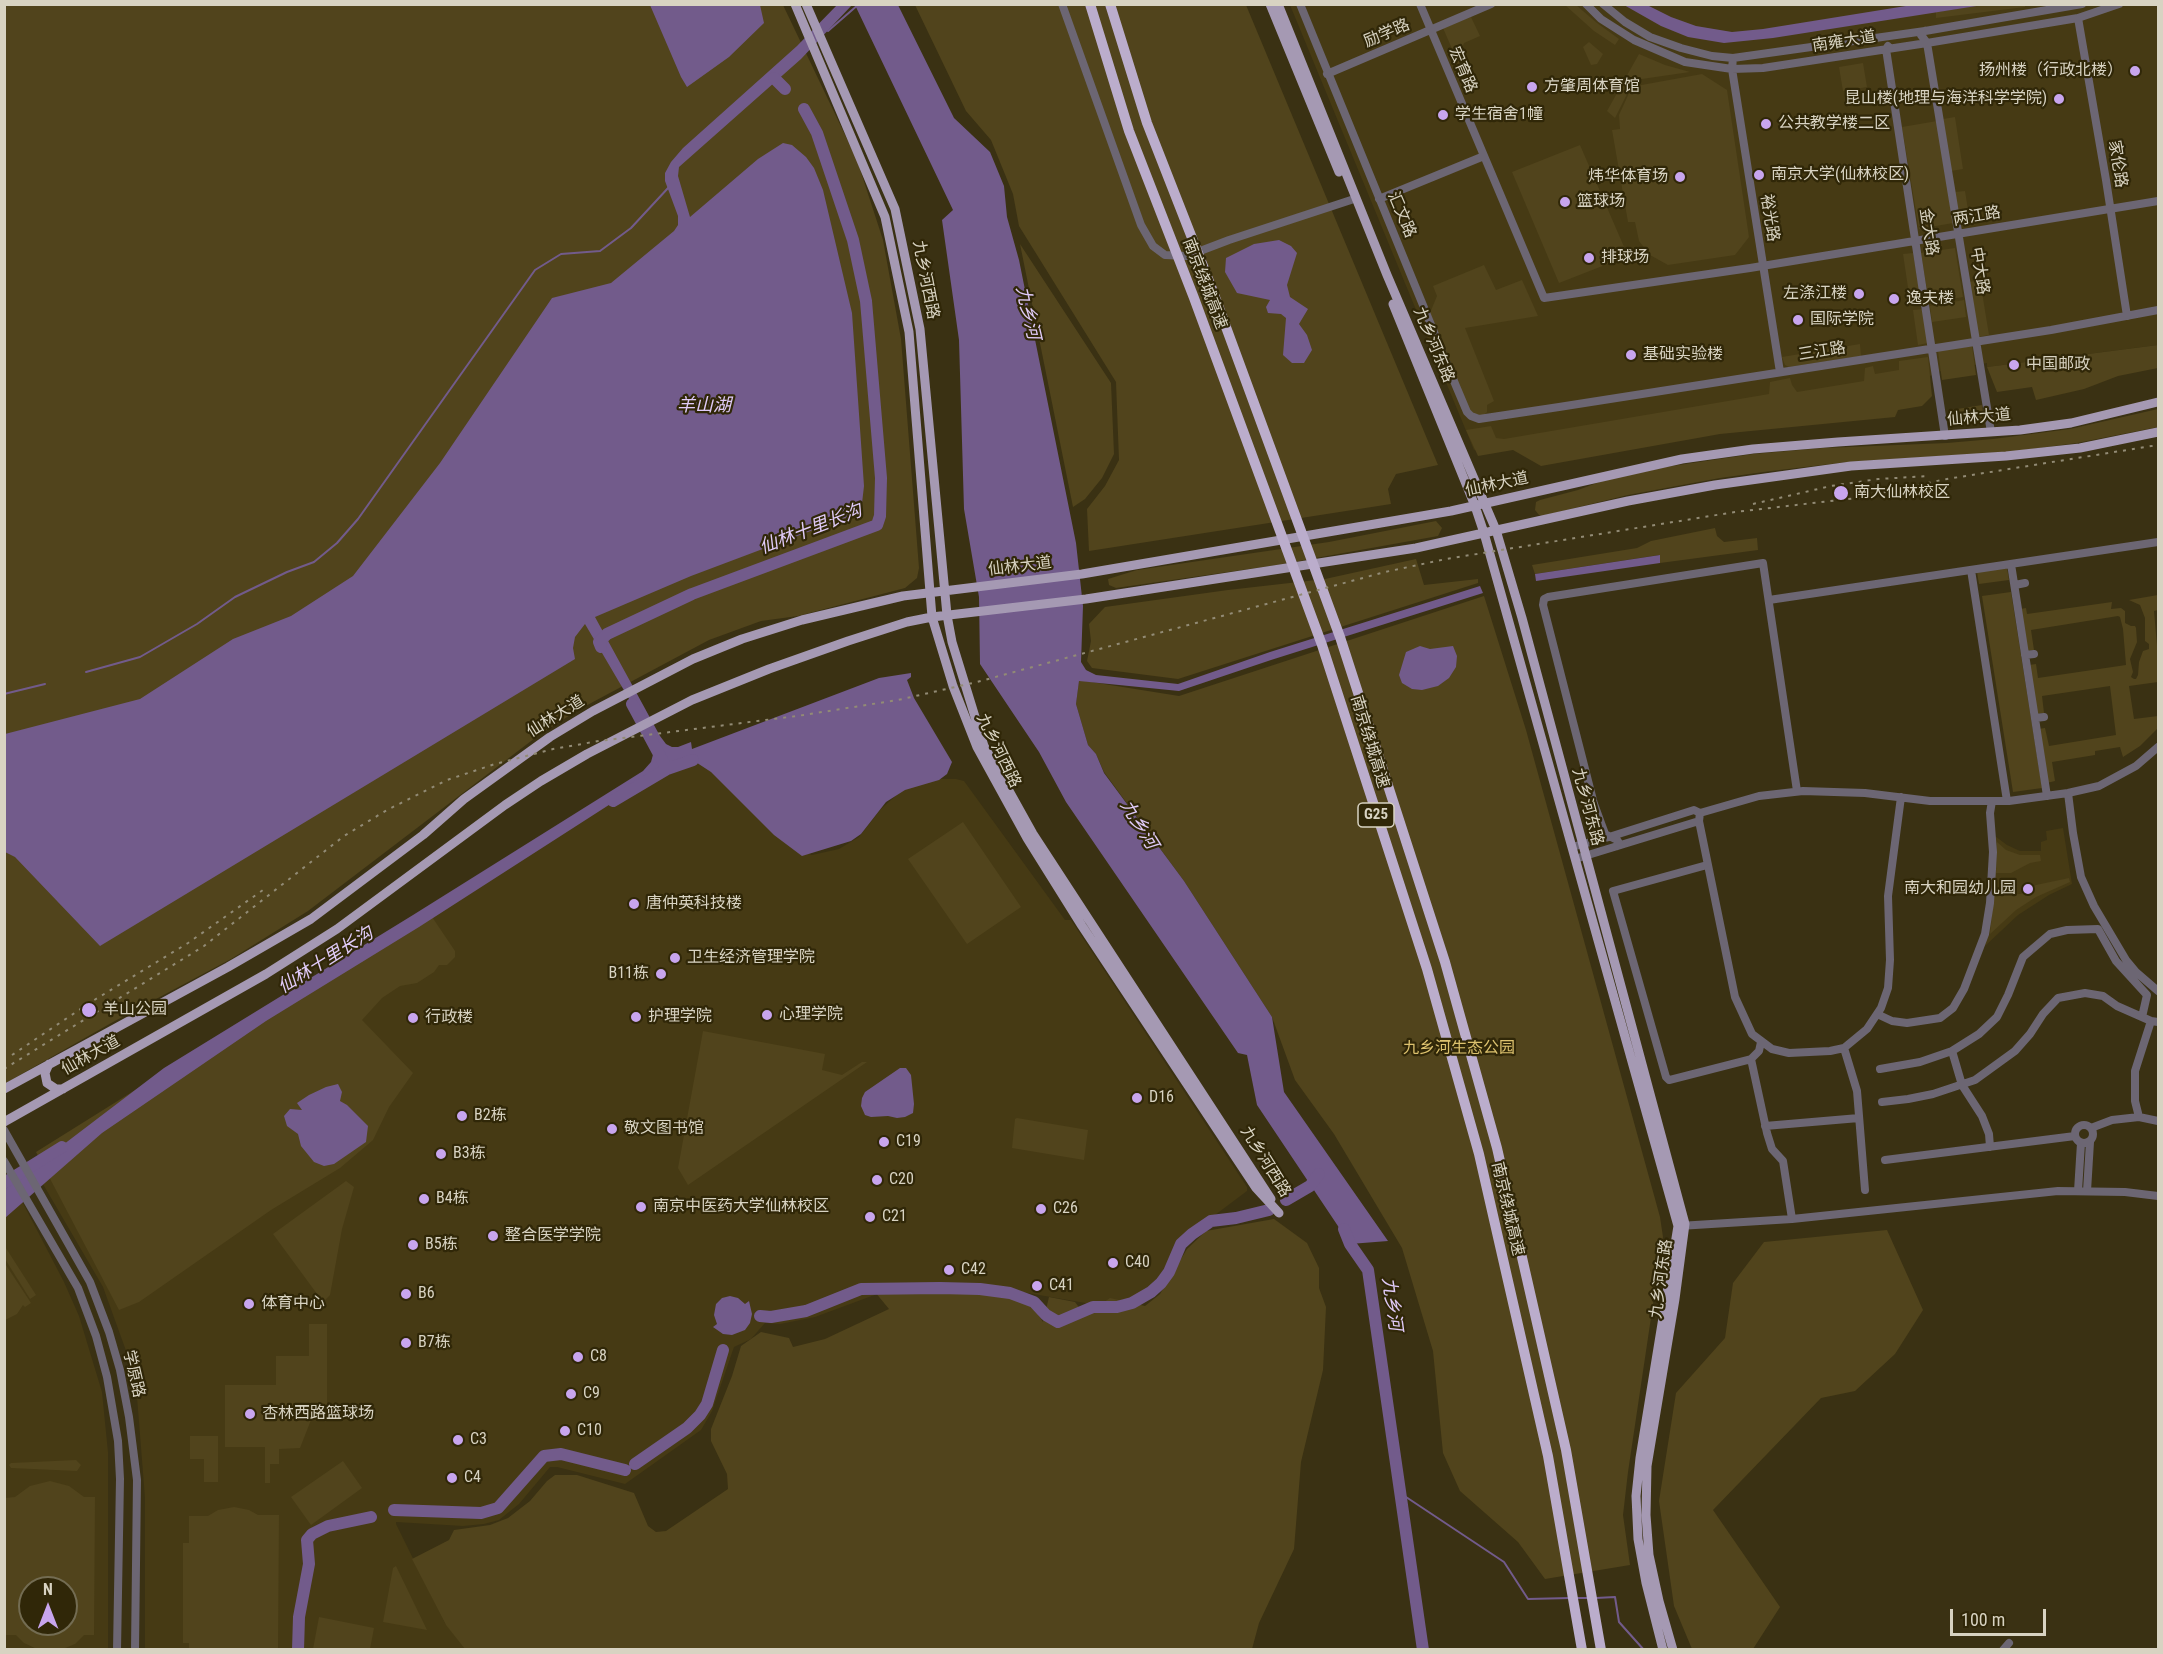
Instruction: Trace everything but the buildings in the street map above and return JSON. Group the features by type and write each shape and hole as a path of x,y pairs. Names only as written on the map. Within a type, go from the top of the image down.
{"highway":[{"name":"南京绕城高速","path":"1090,4 1129,131 1194,298 1323,645 1427,969 1479,1154 1543,1432 1582,1650"},
{"name":"南京绕城高速","path":"1110,4 1147,123 1212,289 1340,636 1394,810 1445,962 1497,1148 1566,1450 1601,1650"}],"main road":[{"name":"九乡河西路","path":"795,4 807,18 832,62 896,210 920,329 947,615 952,642 984,746 1033,834 1212,1105 1279,1213 1256,1188 1082,926 1027,838 976,747 953,686 932,617 909,332 885,217 823,68 807,18 806,4"},
{"name":"九乡河东路","path":"1270,4 1475,506 1580,858 1682,1225 1676,1299 1647,1476 1646,1515 1649,1555 1673,1650"},
{"name":"九乡河东路","path":"1278,4 1387,275 1496,530 1521,618 1576,845"},
{"name":"仙林大道","path":"4,1089 228,967 310,919 423,835 464,799 550,737 619,697 693,659 752,636 853,606 929,592 1082,574 1475,506 1682,459 1763,448 1945,436 2071,423 2158,402"},
{"name":"仙林大道","path":"4,1122 266,974 337,929 541,781 692,700 769,669 907,622 1086,598 1416,548 1628,501 1782,475 1851,466 1996,457 2080,448 2158,432"},
{"path":"49,1064 45,1073 47,1083 56,1089 63,1089"},
{"name":"九乡河东路","path":"1664,1650 1646,1583 1638,1539 1636,1496 1682,1225"}],"street":[{"path":"1062,4 1141,225 1153,246 1165,255 1187,256 1350,201"},
{"name":"汇文路","path":"1300,4 1467,412 1479,419 1490,418"},
{"name":"宏育路","path":"1420,4 1544,298 1750,268"},
{"name":"励学路","path":"1327,74 1491,4"},
{"name":"南雍大道","path":"1586,4 1601,19 1634,40 1685,62 1732,69 1763,68 2078,18 2119,4"},
{"name":"南雍大道","path":"1603,4 1650,37 1712,56 1733,58 1925,31 2076,5"},
{"name":"家伦路","path":"2078,18 2127,316"},
{"path":"1634,40 1639,31"},
{"name":"中大路","path":"1925,31 1921,35 1928,43 1991,432"},
{"name":"金大路","path":"1885,36 1891,43 1886,49 1945,436"},
{"name":"裕光路","path":"1733,58 1732,69 1780,372"},
{"path":"823,68 832,62"},
{"path":"1379,199 1484,156"},
{"name":"两江路","path":"1750,268 2158,201"},
{"name":"三江路","path":"1490,418 1977,342 2158,310"},
{"path":"1769,600 2158,542"},
{"path":"1617,846 1617,840 1605,834 1592,795 1543,604 1548,597 1763,563 1797,791"},
{"path":"2012,564 2047,796"},
{"path":"1971,570 2007,801"},
{"path":"2015,585 2025,583"},
{"path":"2025,655 2034,654"},
{"path":"2035,718 2044,717"},
{"path":"1580,858 1759,796 1797,791 1865,793 1930,801 2007,801 2068,793 2098,786 2136,766 2158,747"},
{"path":"2068,793 2081,877 2094,906 2126,960 2158,992"},
{"path":"1576,845 1694,810 1699,817 1735,997 1752,1034 1772,1049 1789,1053 1830,1051 1844,1048 1867,1029 1877,1014 1888,988 1890,960 1888,896 1901,797"},
{"path":"1877,1014 1892,1021 1907,1023 1940,1018 1953,1008 1964,989 1985,934 1990,903 1993,852 1990,813 1992,801"},
{"path":"1707,865 1613,891 1666,1077 1669,1080 1751,1059 1759,1051 1761,1042"},
{"path":"1880,1070 1920,1062 1952,1051 1979,1034 1997,1017 2023,957 2050,933 2098,929 2116,961 2147,995 2142,1017"},
{"path":"1882,1102 1908,1099 1962,1085 1995,1066 2015,1051 2058,998 2085,993 2103,996 2117,1006 2155,1022 2135,1071 2135,1101 2139,1117"},
{"path":"1844,1048 1857,1091 1865,1190"},
{"path":"1952,1051 1962,1085 1982,1116 1989,1134 1990,1147"},
{"path":"1751,1059 1772,1149 1783,1161 1792,1219"},
{"path":"2091,1128 2112,1120 2139,1117 2158,1121"},
{"path":"1765,1126 1859,1118"},
{"path":"2078,1191 2076,1131 2080,1126 2086,1125 2091,1128 2094,1135 2090,1142 2087,1191"},
{"name":"学原路","path":"4,1130 90,1282 109,1332 120,1370 137,1480 135,1650"},
{"path":"1885,1160 1990,1147 2078,1140 2090,1142"},
{"name":"学原路","path":"5,1162 78,1288 96,1336 107,1377 115,1419 120,1479 117,1650"},
{"path":"1682,1225 1705,1226 1792,1219 2015,1195 2078,1191 2158,1196"}],"shaded area":[{"name":"南京大学(仙林校区)","path":"1290,5 2158,5 2158,345 1987,367 1987,363 1941,371 1930,376 1474,450"},
{"name":"南京中医药大学仙林校区","path":"692,755 802,852 812,855 839,849 859,837 881,809 901,791 930,779 964,781 1065,920 1071,920 1247,1187 1247,1191 1203,1224 1183,1245 1163,1282 1144,1297 1091,1304 993,1287 888,1290 815,1317 780,1324 765,1323 751,1339 734,1347 712,1411 701,1430 625,1484 550,1467 519,1504 499,1520 463,1526 396,1522 445,1623 466,1649 145,1650 145,1498 137,1397 129,1359 103,1287 33,1167 33,1161"},
{"name":"南大和园幼儿园","path":"2063,828 2072,884 2049,895 2018,915 1985,946 1993,893 1995,836 2020,851 2041,851 2041,842 2047,840 2046,831"},
{"path":"13,1184 79,1316 102,1392 108,1452 108,1649 5,1650 4,1189"}],"green space":[{"name":"羊山公园","path":"4,5 783,5 857,160 883,240 901,339 919,568 917,578 905,588 798,616 761,621 709,640 578,710 539,735 308,911 231,959 4,1084"},
{"path":"915,5 1246,5 1438,465 1396,474 1388,489 1391,504 1089,551 1087,509 1105,486 1119,460 1116,382 1019,226 1013,194 991,140 966,111"},
{"path":"1565,5 1576,5 1619,39 1615,45 1594,31"},
{"path":"1983,5 2025,5 2025,7 1936,18 1936,12"},
{"path":"1471,17 1480,36 1464,43 1462,48 1475,75 1465,79 1443,28"},
{"path":"1589,42 1603,54 1597,64 1591,65 1583,47"},
{"path":"1639,54 1690,72 1635,80 1615,118 1607,111"},
{"path":"1863,63 1867,87 1843,91 1839,67"},
{"name":"炜华体育场","path":"1702,74 1727,90 1749,237 1735,255 1668,265 1650,255 1639,241 1635,222 1628,222 1612,130 1620,129 1619,115 1630,91 1636,86"},
{"path":"1955,117 1963,169 1951,171 1943,119"},
{"path":"1937,121 1953,223 1919,229 1902,127"},
{"name":"篮球场","path":"1580,145 1628,256 1559,283 1512,172"},
{"path":"1965,191 1969,216 1959,218 1955,192"},
{"path":"1020,244 1111,383 1114,454 1102,478 1085,499 1073,507"},
{"path":"1955,248 1963,297 1929,303 1921,253"},
{"path":"1913,253 1921,300 1910,301 1903,254"},
{"path":"1484,265 1496,290 1522,280 1538,316 1465,328 1494,401 1487,405 1487,412 1483,416 1472,413 1468,407 1430,313 1437,296 1433,286"},
{"path":"1980,280 1989,335 1978,337 1969,282"},
{"path":"1964,300 1966,317 1932,322 1930,306"},
{"path":"1923,309 1928,343 1918,345 1913,310"},
{"path":"1860,344 1861,356 1789,367 1785,365 1782,357"},
{"path":"2158,345 2158,368 2118,376 2084,389 2036,400 2032,387 1997,392 1987,367"},
{"path":"1972,346 1976,375 1942,380 1938,351"},
{"path":"1928,357 1932,396 1922,406 1898,410 1895,417 1720,434 1541,466 1513,450 1478,456 1466,430 1491,426 1496,438 1504,439 1769,394 1770,382 1790,378 1797,392 1864,381 1865,368 1873,366 1875,374 1899,370 1899,361"},
{"path":"1982,405 1984,419 1953,423 1951,410"},
{"path":"2158,409 2158,427 2077,443 2009,452 1848,462 1771,471 1628,495 1542,516 1535,510 1536,502 1540,500 1602,481 1665,467 1753,454 1823,448 1993,439 2070,429"},
{"path":"1436,521 1442,528 1438,536 1277,565 1116,588 1109,585 1108,579 1137,570 1329,542"},
{"path":"1715,528 1717,536 1724,542 1757,538 1758,550 1660,563 1659,555 1535,574 1532,565 1637,548 1651,541"},
{"path":"1416,559 1424,585 1478,579 1478,583 1178,679 1092,668 1087,661 1091,641 1089,624 1105,607 1325,579"},
{"path":"2007,568 2009,580 1979,584 1977,572"},
{"path":"2011,592 2042,788 2013,792 1982,596"},
{"path":"2158,595 2158,610 2154,611 2158,682 2129,686 2134,719 2158,716 2158,728 2140,746 2123,757 2120,747 2095,751 2095,755 2052,762 2055,781 2047,783 2038,729 2045,728 2049,746 2116,735 2110,686 2042,696 2044,713 2037,714 2029,665 2036,664 2038,678 2126,665 2123,629 2118,616 2031,630 2034,650 2027,651 2020,609 2026,608 2027,614 2112,602 2111,609 2121,608 2125,611 2125,623 2136,628 2137,642 2130,659 2133,672 2131,677 2136,679 2143,651 2149,649 2149,644 2145,641 2145,618 2140,605 2129,600"},
{"name":"九乡河生态公园","path":"1484,596 1526,730 1660,1217 1663,1237 1623,1515 1630,1565 1545,1579 1518,1542 1460,1491 1443,1453 1433,1351 1402,1248 1334,1134 1295,1080 1272,1017 1184,881 1104,772 1096,754 1088,745 1076,704 1079,680 1179,696"},
{"path":"963,822 1021,907 967,944 908,859"},
{"path":"1997,842 2006,850 2020,855 2040,855 2041,861 2030,863 2011,873 1996,873"},
{"path":"2069,878 2070,882 2036,897 2016,910 1990,934 1994,895 2021,894 2036,885"},
{"path":"426,908 455,951 455,957 447,965 439,965 434,972 417,983 400,986 382,998 362,1020 413,1073 389,1107 373,1140 340,1168 271,1210 139,1302 119,1310 36,1152"},
{"path":"703,1031 825,1054 822,1070 842,1075 862,1062 867,1062 688,1185 678,1168"},
{"path":"1015,1119 1088,1130 1084,1160 1012,1148"},
{"path":"346,1181 354,1187 342,1229 330,1295 323,1302 273,1234"},
{"path":"1274,1219 1307,1243 1319,1268 1319,1288 1326,1307 1323,1370 1301,1462 1294,1549 1259,1623 1252,1649 465,1649 446,1625 412,1559 449,1540 454,1530 490,1525 508,1518 530,1501 555,1475 577,1475 634,1493 648,1526 656,1532 666,1531 728,1489 727,1474 711,1441 711,1429 741,1346 761,1332 789,1338 793,1347 825,1339 889,1309 875,1292 987,1293 1021,1299 1033,1306 1043,1322 1049,1297 1075,1302 1081,1310 1103,1303 1110,1298 1145,1306 1160,1294 1187,1249 1206,1231"},
{"path":"1887,1230 1923,1310 1895,1354 1855,1391 1821,1398 1713,1510 1780,1607 1753,1649 1692,1649 1674,1606 1659,1501 1676,1393 1725,1338 1733,1283 1764,1242"},
{"path":"4,1245 36,1295 30,1299 5,1259"},
{"path":"4,1262 31,1303 25,1307 23,1305 17,1314 5,1320"},
{"path":"309,1324 327,1324 327,1420 311,1420 300,1448 279,1449 279,1464 270,1464 270,1483 265,1483 265,1447 225,1447 225,1385 276,1385 276,1356 309,1356"},
{"path":"190,1436 218,1436 218,1482 204,1482 204,1459 190,1459"},
{"path":"76,1460 81,1465 77,1471 11,1468 9,1465 11,1463"},
{"path":"343,1461 362,1488 311,1525 291,1497"},
{"path":"50,1481 69,1486 84,1497 95,1497 94,1635 84,1635 75,1644 63,1649 37,1649 24,1643 16,1635 5,1635 5,1498 15,1497 30,1486"},
{"path":"234,1507 249,1510 258,1515 279,1515 278,1649 189,1649 189,1643 183,1643 183,1543 189,1543 189,1516 208,1516 218,1510"},
{"path":"396,1566 427,1630 383,1622 393,1568"},
{"path":"319,1617 374,1628 370,1649 313,1649"}],"water":[{"path":"650,5 760,5 764,23 729,57 687,87"},
{"name":"羊山湖","path":"837,5 852,5 801,59 679,167 678,176 690,217 758,159 783,143 792,145 806,157 814,168 823,190 852,313 864,486 861,512 691,576 595,617 660,736 666,744 672,747 691,742 692,749 879,678 911,673 911,677 907,680 914,698 952,762 947,774 939,780 905,790 886,802 861,834 851,841 802,856 774,835 711,772 688,757 682,758 419,927 266,1021 102,1133 5,1218 5,1189 164,1068 643,771 651,762 654,751 652,738 585,624 575,637 573,648 575,659 100,946 15,857 5,852 5,734 140,699 233,639 291,616 353,576 440,463 552,298 611,283 674,231 678,225 678,216 665,181 665,173 671,162 683,148 797,46"},
{"path":"855,5 898,5 954,118 990,152 1004,186 1007,217 1019,260 1076,543 1083,606 1081,662 1086,670 1096,675 1178,684 1270,652 1480,586 1483,593 1179,691 1079,681 1076,704 1088,745 1096,754 1104,773 1184,881 1272,1017 1284,1092 1388,1241 1350,1244 1257,1105 1247,1055 1238,1053 1066,802 1039,752 980,664 979,597 964,509 959,340 942,220 953,210"},
{"path":"1624,5 1647,5 1696,26 1732,32 1912,5 1983,5 1773,38 1724,43 1688,37 1661,26"},
{"path":"1279,240 1291,246 1297,253 1287,285 1290,297 1308,309 1299,324 1307,335 1312,350 1304,363 1292,363 1283,355 1286,318 1281,314 1268,313 1266,307 1270,300 1237,293 1225,272 1226,258 1254,244"},
{"path":"1660,555 1660,563 1536,581 1535,574"},
{"path":"1420,646 1430,649 1453,646 1457,656 1456,667 1449,678 1438,686 1422,690 1412,689 1402,683 1399,675 1406,652"},
{"path":"900,1068 906,1068 911,1075 913,1113 897,1118 865,1115 861,1106 865,1092"},
{"path":"338,1084 342,1092 340,1101 368,1126 366,1142 334,1164 324,1166 314,1162 301,1146 298,1134 287,1126 284,1116 290,1109 302,1110 297,1103 309,1095"},
{"path":"730,1296 738,1298 745,1304 749,1301 752,1314 745,1330 732,1335 723,1334 713,1327 717,1324 714,1315 716,1304 722,1298"}],"waterway":[{"path":"828,31 859,4"},
{"path":"774,78 785,89"},
{"name":"仙林十里长沟","path":"601,647 599,642 607,634 692,594 877,525 880,516 881,478 866,301 853,240 817,133 804,109"},
{"path":"86,672 140,657 197,624 235,597 314,562 337,543 358,519 535,270 561,254 600,251 631,228 669,187"},
{"path":"4,694 45,684"},
{"name":"仙林十里长沟","path":"632,704 667,769"},
{"name":"仙林十里长沟","path":"613,801 667,769 693,760"},
{"name":"仙林十里长沟","path":"4,1183 62,1147"},
{"path":"1286,1200 1310,1186 1319,1174"},
{"path":"760,1316 771,1317 806,1311 861,1289 940,1288 980,1289 1010,1293 1034,1302 1046,1315 1058,1322 1093,1307 1117,1307 1132,1303 1161,1283 1169,1272 1181,1244 1211,1221 1269,1210"},
{"name":"九乡河","path":"1344,1229 1350,1244 1368,1270 1423,1650"},
{"path":"635,1464 687,1428 700,1415 707,1404 723,1350"},
{"path":"394,1510 481,1513 498,1508 544,1456 561,1454 625,1470"},
{"path":"1400,1493 1504,1562 1528,1599 1570,1598"},
{"path":"298,1650 299,1617 309,1564 307,1540 312,1534 328,1526 371,1517"},
{"path":"1596,1598 1615,1597 1619,1622 1644,1650"},
{"path":"1575,1598 1588,1598"}],"railway":[{"path":"4,1069 204,946 344,836 387,810 447,780 495,764 553,749 599,741 797,716 898,700 977,682 1385,572 1446,559 1735,512 1857,498 1947,479 2158,445"},
{"path":"1753,504 1831,486 1878,479 1930,476"},
{"path":"12,1055 91,1002 188,943 263,890"}],"place":[{"name":"扬州楼（行政北楼）","path":"2135,71"},
{"name":"方肇周体育馆","path":"1532,87"},
{"name":"昆山楼(地理与海洋科学学院)","path":"2059,99"},
{"name":"学生宿舍1幢","path":"1443,115"},
{"name":"公共教学楼二区","path":"1766,124"},
{"name":"南京大学(仙林校区)","path":"1759,175"},
{"name":"炜华体育场","path":"1680,177"},
{"name":"篮球场","path":"1565,202"},
{"name":"排球场","path":"1589,258"},
{"name":"左涤江楼","path":"1859,294"},
{"name":"逸夫楼","path":"1894,299"},
{"name":"国际学院","path":"1798,320"},
{"name":"基础实验楼","path":"1631,355"},
{"name":"中国邮政","path":"2014,365"},
{"name":"南大仙林校区","path":"1841,493"},
{"name":"南大和园幼儿园","path":"2028,889"},
{"name":"唐仲英科技楼","path":"634,904"},
{"name":"卫生经济管理学院","path":"675,958"},
{"name":"B11栋","path":"661,974"},
{"name":"羊山公园","path":"89,1010"},
{"name":"心理学院","path":"767,1015"},
{"name":"护理学院","path":"636,1017"},
{"name":"行政楼","path":"413,1018"},
{"name":"D16","path":"1137,1098"},
{"name":"B2栋","path":"462,1116"},
{"name":"敬文图书馆","path":"612,1129"},
{"name":"C19","path":"884,1142"},
{"name":"B3栋","path":"441,1154"},
{"name":"C20","path":"877,1180"},
{"name":"B4栋","path":"424,1199"},
{"name":"南京中医药大学仙林校区","path":"641,1207"},
{"name":"C26","path":"1041,1209"},
{"name":"C21","path":"870,1217"},
{"name":"整合医学学院","path":"493,1236"},
{"name":"B5栋","path":"413,1245"},
{"name":"C40","path":"1113,1263"},
{"name":"C42","path":"949,1270"},
{"name":"C41","path":"1037,1286"},
{"name":"B6","path":"406,1294"},
{"name":"体育中心","path":"249,1304"},
{"name":"B7栋","path":"406,1343"},
{"name":"C8","path":"578,1357"},
{"name":"C9","path":"571,1394"},
{"name":"杏林西路篮球场","path":"250,1414"},
{"name":"C10","path":"565,1431"},
{"name":"C3","path":"458,1440"},
{"name":"C4","path":"452,1478"}]}
